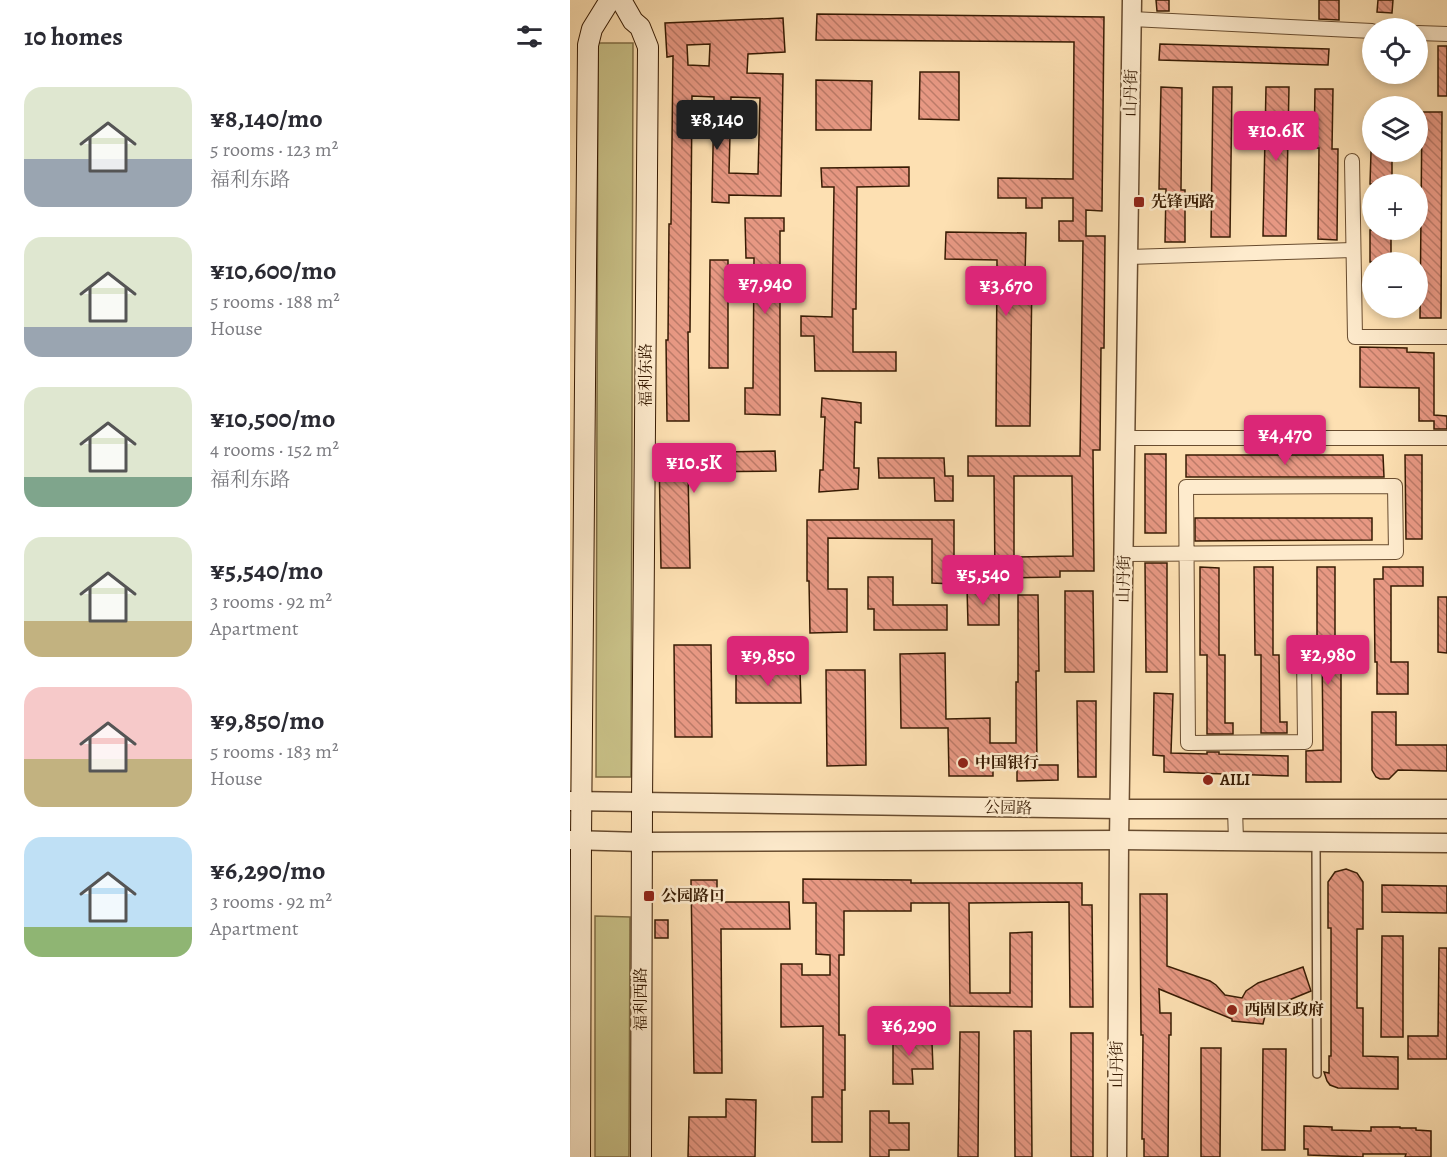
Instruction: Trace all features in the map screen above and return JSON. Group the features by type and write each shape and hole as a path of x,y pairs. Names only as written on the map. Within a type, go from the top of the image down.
{"main road":[{"path":"580,1157 576,801 588,45 592,29 610,0"},
{"name":"福利东路","path":"621,0 633,21 640,27 648,47 642,842"},
{"path":"592,29 598,22 615,16 633,21"},
{"name":"福利西路","path":"641,1157 642,842"}],"street":[{"path":"1119,0 1132,0"},
{"name":"山丹街","path":"1117,1157 1119,840 1132,0"},
{"path":"1132,20 1362,31"},
{"path":"1428,33 1447,34"},
{"path":"1352,161 1355,337 1447,338"},
{"path":"1129,257 1353,250"},
{"path":"1126,438 1447,438"},
{"path":"1124,554 1187,553 1396,552 1395,486 1186,487 1187,553 1188,743 1305,742 1305,654"},
{"name":"公园路","path":"576,801 1120,809 1447,809"},
{"path":"1235,809 1236,841"},
{"name":"公园路","path":"576,840 642,842 1119,840 1447,843"}],"lane":[{"path":"1316,842 1317,1074"}],"shaded area":[{"path":"598,43 633,43 631,777 596,777"},
{"path":"595,916 630,917 629,1157 595,1157"}],"building":[{"path":"1156,0 1169,0 1169,11 1157,11"},
{"path":"1319,0 1339,0 1339,20 1319,19"},
{"path":"1378,0 1393,0 1392,13 1377,12"},
{"path":"817,14 1104,17 1102,211 1086,210 1086,236 1105,236 1100,450 1093,450 1094,571 1060,571 1060,577 995,578 994,476 968,476 968,456 1080,456 1083,241 1059,241 1059,221 1073,221 1073,198 1042,198 1042,208 1026,208 1026,198 998,198 998,178 1073,179 1074,42 816,40","holes":["1014,476 1072,476 1073,556 1014,557"]},
{"path":"783,18 785,52 748,54 747,73 783,74 781,196 729,195 729,203 712,202 714,97 692,96 690,332 688,332 689,421 667,421 666,340 668,340 669,224 671,224 673,56 667,57 665,23","holes":["710,44 709,66 688,65 687,45","731,97 760,98 758,174 729,173"]},
{"path":"1160,44 1329,49 1328,65 1159,60"},
{"path":"1438,46 1447,46 1447,96 1438,96"},
{"path":"920,72 959,72 959,120 919,119"},
{"path":"816,80 872,81 871,130 816,130"},
{"path":"1161,87 1182,88 1181,190 1185,190 1185,242 1165,242 1166,189 1159,189"},
{"path":"1213,87 1232,87 1230,237 1211,237"},
{"path":"1266,87 1289,87 1286,236 1263,236"},
{"path":"1315,89 1333,89 1332,149 1338,149 1337,240 1318,239 1319,148 1314,148"},
{"path":"1428,112 1442,112 1441,318 1428,318 1428,252 1421,252 1421,240 1428,240 1428,174 1421,174 1422,162 1428,162"},
{"path":"1371,162 1392,162 1392,174 1370,174"},
{"path":"909,167 909,186 857,187 856,309 853,309 853,352 896,352 896,371 815,371 814,336 801,336 801,316 832,317 834,187 822,187 821,168"},
{"path":"745,218 784,218 784,231 780,231 780,415 745,414 745,388 753,388 754,258 746,258"},
{"path":"946,232 1026,233 1025,274 1032,274 1030,426 996,426 997,260 945,259"},
{"path":"1370,240 1391,240 1391,252 1370,252"},
{"path":"710,260 728,260 728,368 709,368"},
{"path":"1360,347 1407,348 1407,352 1434,353 1434,415 1447,416 1447,429 1434,429 1434,421 1419,421 1419,388 1360,387"},
{"path":"822,398 861,403 861,423 855,422 854,468 859,468 858,489 819,492 820,470 823,470 825,417 821,417"},
{"path":"775,451 776,471 688,472 690,568 661,568 659,453"},
{"path":"1145,454 1166,454 1166,533 1145,533"},
{"path":"1186,455 1383,455 1384,477 1186,477"},
{"path":"1405,455 1422,455 1422,539 1406,539"},
{"path":"878,458 944,458 945,476 953,476 953,501 935,501 934,478 879,478"},
{"path":"1195,518 1372,518 1372,540 1195,541"},
{"path":"807,520 954,520 954,584 932,583 932,539 828,538 828,589 847,589 847,632 810,633"},
{"path":"1145,563 1167,563 1167,672 1146,672"},
{"path":"1200,567 1219,568 1219,655 1225,655 1225,723 1233,723 1233,734 1207,734 1207,655 1200,655"},
{"path":"1254,567 1273,567 1273,655 1279,655 1280,722 1287,722 1287,733 1261,733 1261,655 1255,655"},
{"path":"1317,567 1335,567 1335,645 1341,645 1341,782 1306,782 1306,751 1323,750 1322,645 1317,645"},
{"path":"1383,567 1423,567 1423,586 1391,586 1391,662 1408,662 1408,694 1377,694 1374,579 1383,579"},
{"path":"868,577 893,577 893,605 947,605 947,630 874,630 874,609 868,609"},
{"path":"967,587 999,587 999,625 968,625"},
{"path":"1065,591 1093,591 1094,672 1065,672"},
{"path":"1018,595 1038,595 1037,765 1058,765 1058,780 1017,781 1017,761 993,761 993,776 949,776 948,728 901,728 900,654 945,653 946,719 990,718 990,743 1016,743"},
{"path":"1438,597 1447,597 1447,653 1438,652"},
{"path":"674,645 711,645 712,737 675,737"},
{"path":"736,670 800,670 801,703 736,703"},
{"path":"826,670 865,670 866,765 827,766"},
{"path":"1154,693 1173,694 1171,753 1219,752 1219,754 1288,756 1288,776 1164,772 1164,756 1153,755"},
{"path":"1077,701 1096,701 1096,777 1078,777"},
{"path":"1372,712 1396,712 1396,745 1447,745 1447,771 1398,770 1389,779 1376,777 1372,770"},
{"path":"1346,869 1357,873 1363,882 1363,929 1357,929 1357,1008 1363,1008 1363,1056 1398,1057 1398,1089 1338,1088 1330,1085 1324,1072 1329,1073 1329,1056 1331,1056 1331,928 1328,928 1328,882 1335,872"},
{"path":"803,879 911,880 911,883 1082,883 1082,905 1092,905 1093,1007 1070,1007 1069,902 969,903 970,993 1010,993 1010,933 1032,932 1032,1007 950,1006 949,903 911,903 911,911 844,911 844,955 839,955 839,1035 845,1035 842,1142 812,1142 812,1097 823,1097 823,1026 781,1027 781,964 802,964 802,975 830,975 830,955 816,954 816,903 803,903"},
{"path":"691,880 717,880 717,902 789,902 790,929 721,929 722,1073 694,1073"},
{"path":"1382,885 1447,886 1447,913 1382,912"},
{"path":"1140,894 1167,894 1167,966 1210,981 1225,995 1242,998 1246,991 1258,983 1303,967 1311,991 1272,1007 1266,1012 1263,1024 1232,1021 1232,1019 1159,989 1160,1013 1171,1013 1168,1157 1144,1157 1144,1139 1142,1139 1143,1035 1141,1035"},
{"path":"655,920 668,920 668,938 655,938"},
{"path":"1382,936 1403,936 1403,1037 1381,1037"},
{"path":"1439,948 1447,948 1447,1059 1408,1059 1408,1036 1438,1036"},
{"path":"893,1030 912,1030 912,1042 932,1042 933,1069 912,1069 913,1084 893,1084"},
{"path":"1014,1031 1031,1031 1032,1157 1015,1157"},
{"path":"960,1032 979,1032 978,1157 958,1157"},
{"path":"1071,1033 1093,1033 1093,1157 1071,1157"},
{"path":"1201,1048 1221,1048 1220,1157 1201,1157"},
{"path":"1263,1049 1286,1049 1285,1150 1262,1150"},
{"path":"726,1099 756,1100 755,1157 688,1157 689,1117 726,1117"},
{"path":"870,1111 889,1111 889,1123 909,1123 909,1150 889,1150 889,1157 870,1157"},
{"path":"1304,1126 1332,1127 1332,1130 1371,1131 1371,1127 1400,1127 1431,1131 1431,1157 1405,1157 1406,1154 1363,1154 1363,1157 1308,1155 1308,1149 1304,1149"}],"place":[{"name":"先锋西路","path":"1139,202"},
{"name":"中国银行","path":"963,763"},
{"name":"AILI","path":"1208,780"},
{"name":"公园路口","path":"649,896"},
{"name":"西固区政府","path":"1232,1010"}]}
